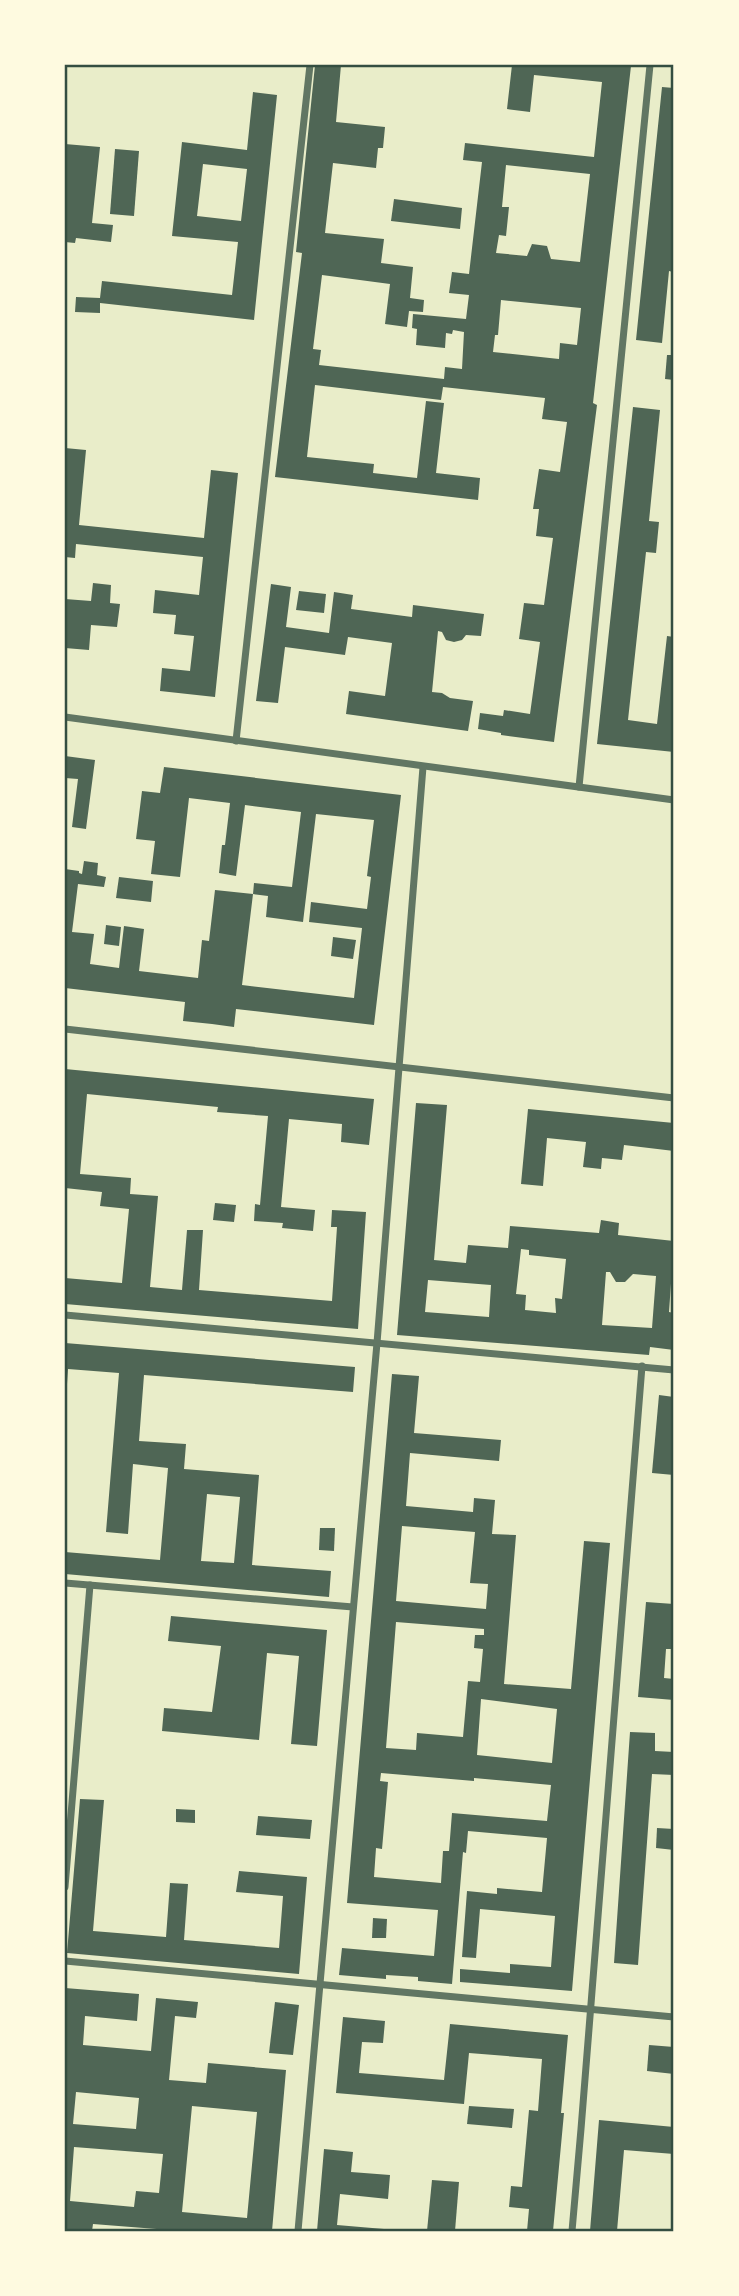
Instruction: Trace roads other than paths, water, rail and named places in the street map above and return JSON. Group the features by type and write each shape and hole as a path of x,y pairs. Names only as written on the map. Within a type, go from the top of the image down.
{"street":[{"path":"236,741 310,65"},
{"path":"579,787 650,65"},
{"path":"65,717 674,800"},
{"path":"298,2231 377,1343 423,767"},
{"path":"65,1029 674,1098"},
{"path":"65,1315 674,1370"},
{"path":"572,2231 642,1366"},
{"path":"65,1583 353,1607"},
{"path":"65,1888 90,1586"},
{"path":"65,1961 674,2017"}]}
